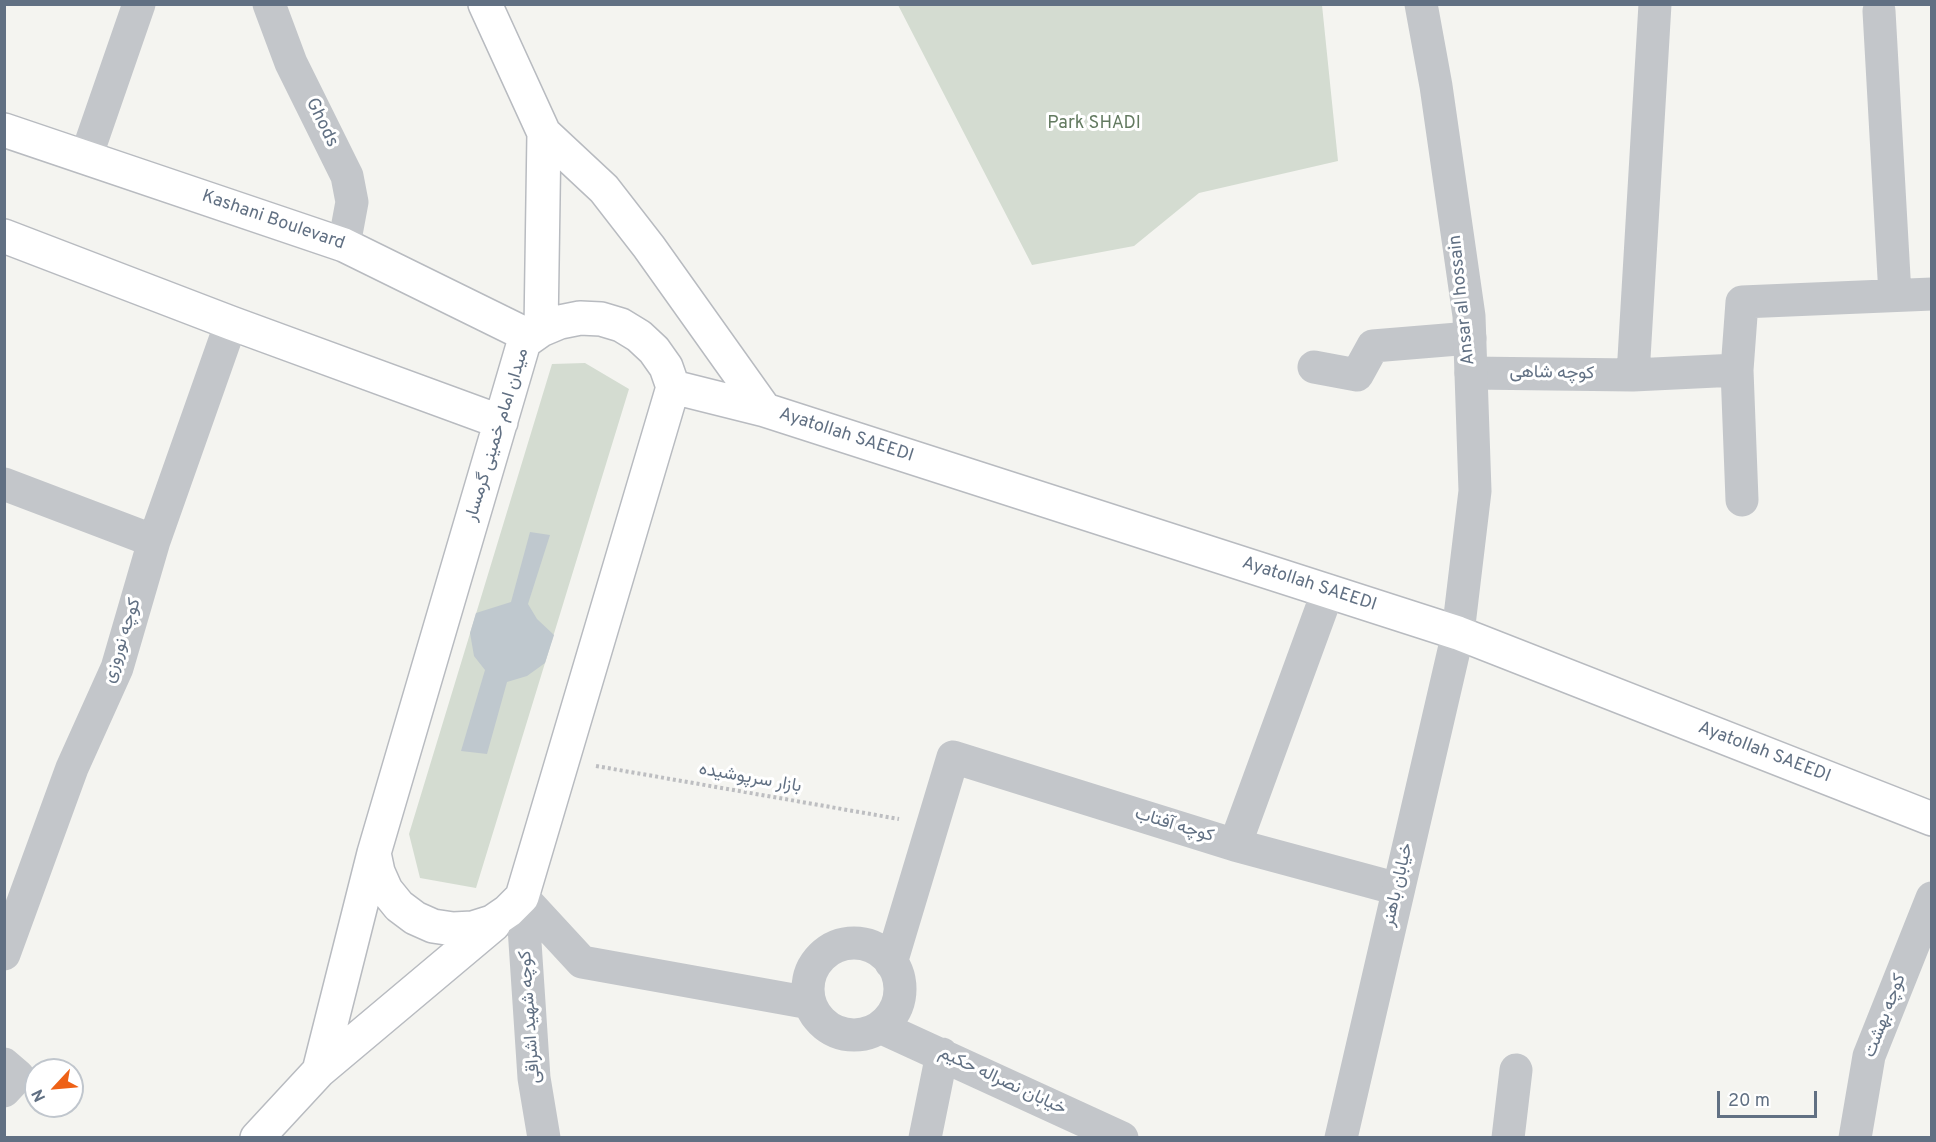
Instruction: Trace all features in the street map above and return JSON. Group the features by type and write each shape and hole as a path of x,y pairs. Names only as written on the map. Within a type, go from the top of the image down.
{"main road":[{"path":"485,4 544,134 604,189 649,247 765,410"},
{"name":"Kashani Boulevard","path":"4,130 344,245 536,334"},
{"path":"536,334 544,134"},
{"path":"4,236 231,323 501,422"},
{"name":"میدان امام خمینی گرمسار","path":"319,1071 374,853 524,342 560,322 580,318 601,319 621,325 639,336 654,350 666,367 673,387"},
{"path":"257,1137 319,1071 515,904 563,760 673,387"},
{"name":"Ayatollah SAEEDI","path":"673,387 765,410 1458,633 1932,819"},
{"path":"374,853 378,872 386,890 399,906 415,918 433,926 453,929 473,928 492,922 515,904"}],"street":[{"path":"86,158 139,4"},
{"name":"Ghods","path":"269,4 291,63 347,176 352,202 344,245"},
{"name":"Ansar al hossain","path":"1421,4 1441,121 1469,316 1475,491 1458,633"},
{"path":"1633,375 1655,4"},
{"path":"1879,11 1895,295"},
{"path":"1742,500 1737,370 1742,302 1932,294"},
{"name":"کوچه نوروزی","path":"4,954 72,768 117,668 154,541 231,323"},
{"path":"1314,368 1357,375 1373,346 1470,338"},
{"name":"کوچه شاهی","path":"1471,373 1633,375 1737,370"},
{"path":"4,484 154,541"},
{"path":"1235,845 1328,591"},
{"name":"خیابان باهنر","path":"1341,1137 1458,633"},
{"name":"کوچه آفتاب","path":"932,825 953,757 1235,845 1398,889"},
{"path":"891,963 932,825"},
{"name":"کوچه بهشت","path":"1855,1137 1869,1056 1932,898"},
{"path":"515,904 582,962 810,1003"},
{"name":"کوچه شهید اشراقی","path":"515,904 534,1078 544,1137"},
{"path":"854,943 868,946 881,953 891,963 898,976 900,991 897,1005 880,1027 853,1036 839,1033 826,1026 816,1016 810,1003 808,988 810,974 827,951 840,945 854,943"},
{"name":"خیابان نصراله حکیم","path":"880,1027 1122,1137"},
{"path":"925,1137 942,1054"},
{"path":"4,1064 18,1076 4,1091"},
{"path":"1508,1137 1516,1070"}],"path":[{"name":"بازار سرپوشیده","path":"563,760 932,825"}],"green space":[{"name":"Park SHADI","path":"898,5 1322,5 1338,161 1199,193 1134,246 1032,265"},
{"path":"585,363 629,389 476,888 420,878 409,834 552,364"}],"shaded area":[{"path":"530,532 550,535 528,604 537,619 554,635 545,663 527,676 507,682 487,754 461,751 485,670 474,656 470,633 476,613 511,602"}]}
